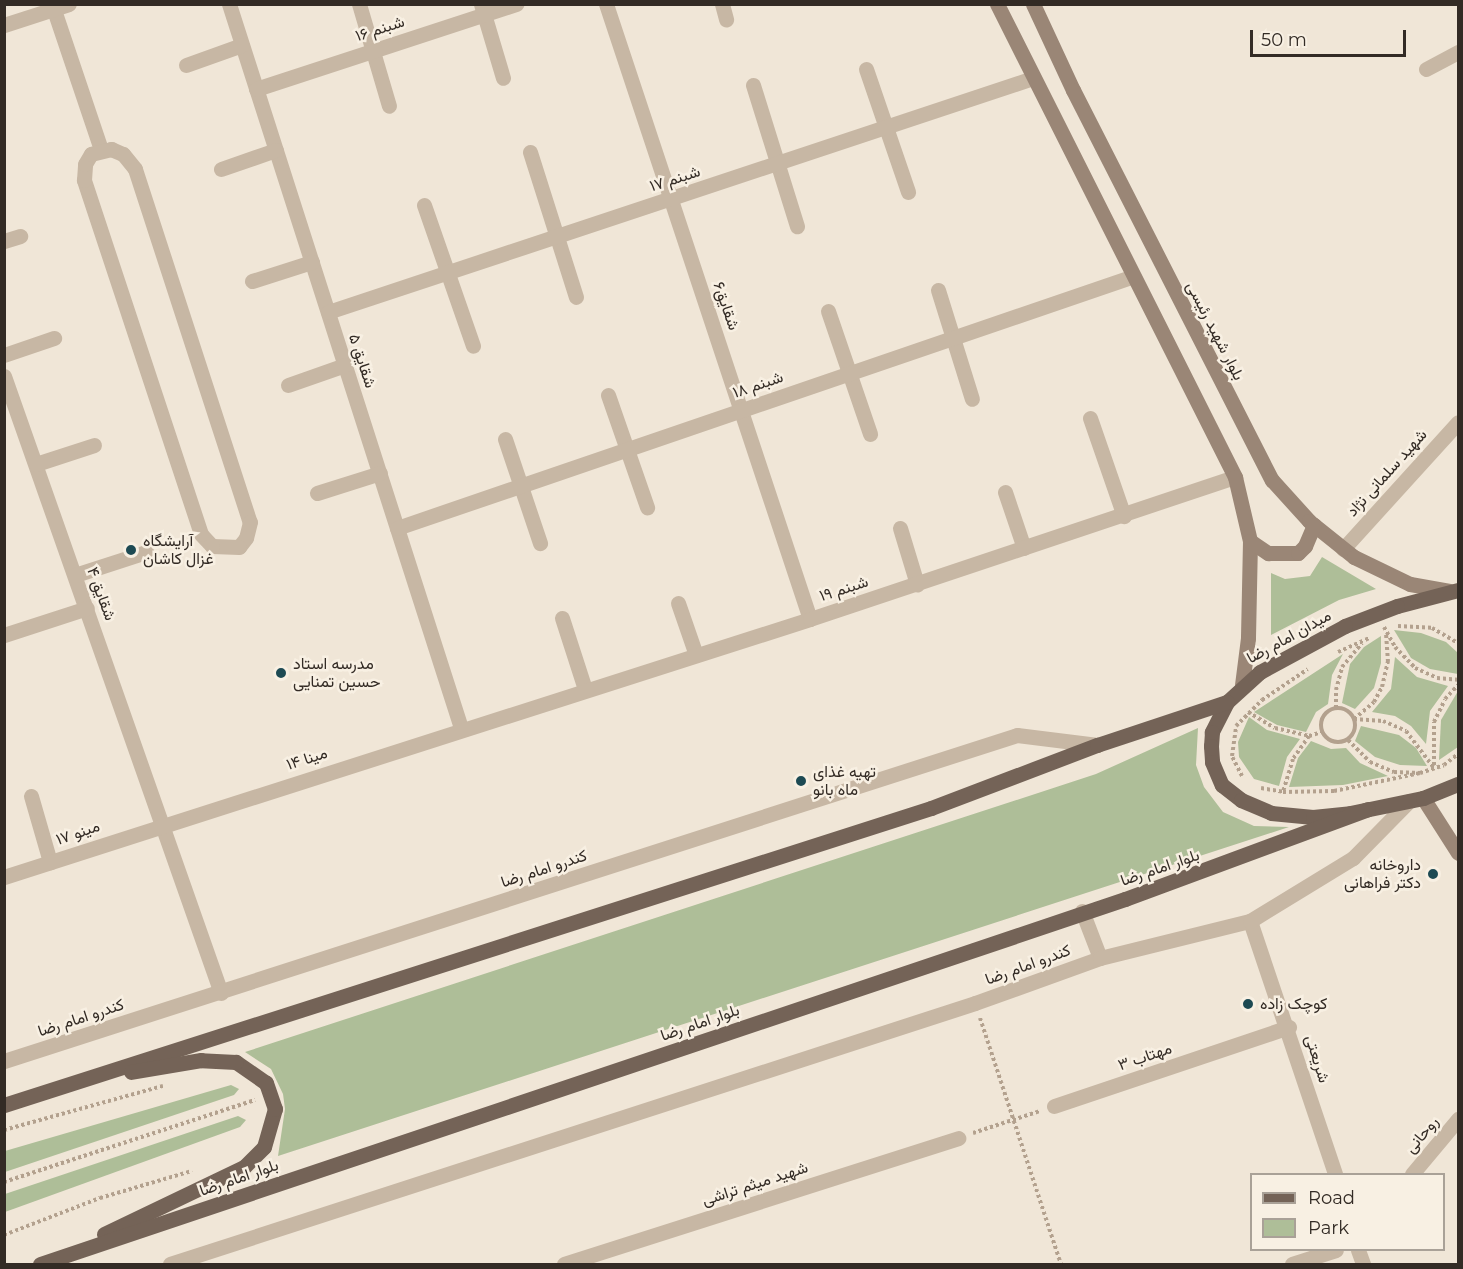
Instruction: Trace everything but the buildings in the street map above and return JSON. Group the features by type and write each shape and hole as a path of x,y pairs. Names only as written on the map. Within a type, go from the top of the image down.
{"main road":[{"path":"997,4 1131,276 1235,477 1250,541 1248,638 1242,685"},
{"name":"بلوار شهید رئیسی","path":"1033,4 1262,465 1286,498 1343,549 1410,584 1454,591"},
{"path":"1250,541 1268,554 1298,553 1305,546 1314,525"},
{"name":"میدان امام رضا","path":"1454,591 1345,626 1302,647 1242,685 1227,702 1212,732 1211,746 1216,775 1231,793 1256,808 1293,816 1368,809 1416,799 1458,784"},
{"path":"4,1105 931,808 1097,745 1227,702"},
{"path":"1416,799 1458,854"},
{"name":"بلوار امام رضا","path":"39,1264 1237,860 1368,809"},
{"path":"39,1264 244,1167 264,1147 275,1110 273,1093 258,1074 236,1062 220,1059 76,1082"}],"street":[{"path":"4,25 53,7 69,4"},
{"name":"شقایق ۵","path":"229,4 461,728"},
{"path":"359,4 389,106"},
{"name":"شبنم ۱۶","path":"256,89 373,51 482,10 516,4"},
{"name":"شقایق۶","path":"606,4 810,619"},
{"path":"53,7 101,150"},
{"path":"482,10 503,78"},
{"path":"186,65 242,45"},
{"path":"1426,69 1458,52"},
{"path":"866,69 908,192"},
{"name":"شبنم ۱۷","path":"328,312 1033,78"},
{"path":"753,86 797,226"},
{"path":"101,150 123,154 135,169 250,522 246,538 239,547 212,546 201,534 84,180 85,164 101,150"},
{"path":"220,169 276,150"},
{"path":"530,152 576,297"},
{"path":"424,205 473,346"},
{"path":"4,241 20,236"},
{"path":"252,281 312,262"},
{"name":"شبنم ۱۸","path":"397,528 1131,276"},
{"path":"938,290 972,399"},
{"path":"828,311 870,435"},
{"path":"4,355 54,338"},
{"path":"288,385 345,365"},
{"name":"شقایق ۴","path":"4,376 9,403 36,464 222,993"},
{"path":"608,395 647,507"},
{"path":"1090,418 1124,516"},
{"name":"شهید سلمانی نژاد","path":"1343,549 1458,422"},
{"path":"505,439 540,543"},
{"path":"36,464 94,445"},
{"path":"317,493 380,474"},
{"name":"شبنم ۱۹","path":"461,728 810,619 1124,516 1235,477"},
{"path":"1005,492 1024,548"},
{"path":"900,528 917,584"},
{"path":"75,575 146,552"},
{"path":"678,603 696,655"},
{"path":"4,635 87,608"},
{"path":"562,618 585,689"},
{"name":"مینا ۱۴","path":"164,823 461,728"},
{"name":"کندرو امام رضا","path":"4,1061 222,993 1017,735 1097,745"},
{"path":"31,796 50,862"},
{"name":"کندرو امام رضا","path":"170,1264 975,1003 1100,958 1250,921 1353,858 1416,799"},
{"name":"مینو ۱۷","path":"4,878 164,823"},
{"path":"1082,911 1100,958"},
{"name":"شریعتی","path":"1250,921 1289,1027 1335,1173"},
{"name":"مهتاب ۳","path":"1054,1106 1289,1027"},
{"name":"روحانی","path":"1413,1173 1458,1119"},
{"name":"شهید میثم تراشی","path":"564,1264 599,1259 958,1138"},
{"path":"1292,1264 1333,1251"}],"path":[{"path":"1383,632 1408,626 1432,628 1458,643"},
{"path":"1383,632 1415,668 1437,678 1458,680"},
{"path":"1354,719 1374,702 1384,682 1389,649 1383,632"},
{"path":"1334,654 1373,636"},
{"path":"1336,708 1336,690 1342,667 1364,640"},
{"path":"1250,784 1236,766 1232,741 1236,726 1248,712 1315,664"},
{"path":"1434,768 1434,722 1445,699 1458,685"},
{"path":"1336,708 1349,711 1354,719 1354,733 1348,740 1335,742 1322,732 1324,716 1336,708"},
{"path":"1248,712 1275,728 1309,736 1322,732"},
{"path":"1354,719 1383,722 1406,731 1434,768"},
{"path":"1283,792 1293,759 1309,736"},
{"path":"1348,740 1370,762 1394,772 1420,773"},
{"path":"1257,786 1283,792 1334,791 1420,773 1444,765 1458,756"},
{"path":"975,1003 1061,1264"},
{"path":"4,1130 176,1083"},
{"path":"4,1182 262,1098"},
{"path":"958,1138 1054,1106"},
{"path":"4,1235 100,1198 203,1167"}],"green space":[{"path":"1322,557 1376,589 1339,600 1271,635 1271,573 1285,579 1310,576"},
{"path":"1394,630 1421,633 1446,642 1458,653 1458,674 1430,669 1411,658"},
{"path":"1381,636 1381,663 1374,688 1355,709 1342,703 1350,664 1364,647"},
{"path":"1343,654 1332,675 1328,704 1316,712 1306,732 1277,725 1254,712"},
{"path":"1395,657 1417,677 1448,686 1430,711 1426,744 1411,726 1395,716 1372,712 1391,689"},
{"path":"1458,691 1458,747 1439,760 1441,720"},
{"path":"1249,717 1267,730 1300,739 1287,757 1279,786 1254,779 1239,757 1238,742"},
{"path":"1361,726 1399,735 1416,748 1427,766 1400,765 1375,757 1355,741"},
{"path":"1198,728 1196,765 1204,787 1223,812 1254,826 1289,827 278,1156 285,1109 283,1094 271,1069 245,1052 1096,774"},
{"path":"1311,741 1331,749 1346,748 1360,763 1388,776 1343,785 1289,787 1298,758"},
{"path":"231,1085 239,1089 234,1095 5,1172 5,1151"},
{"path":"238,1116 246,1120 240,1127 5,1212 5,1194"}],"place":[{"name":"آرایشگاه غزال کاشان","path":"131,550"},
{"name":"مدرسه استاد حسین تمنایی","path":"281,673"},
{"name":"تهیه غذای ماه بانو","path":"801,781"},
{"name":"داروخانه دکتر فراهانی","path":"1433,874"},
{"name":"کوچک زاده","path":"1248,1004"}]}
